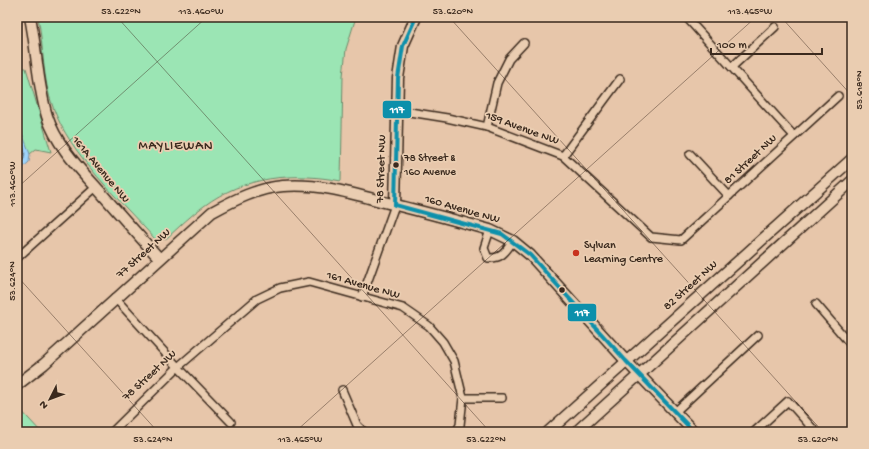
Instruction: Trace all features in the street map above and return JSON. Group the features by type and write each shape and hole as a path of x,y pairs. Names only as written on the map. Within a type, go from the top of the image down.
{"street":[{"name":"161A Avenue NW","path":"30,17 37,75 48,118 59,142 96,187 159,258"},
{"name":"78 Street NW","path":"362,297 395,205 398,78 403,46 416,17"},
{"path":"686,17 794,136"},
{"path":"732,67 775,28"},
{"path":"487,127 497,83 509,59 524,43"},
{"path":"562,156 620,79"},
{"name":"81 Street NW","path":"681,240 838,96"},
{"name":"159 Avenue NW","path":"397,110 487,127 562,156 651,237 681,240"},
{"path":"690,154 729,196"},
{"name":"82 Street NW","path":"548,432 852,160"},
{"path":"576,432 852,181"},
{"name":"160 Avenue NW","path":"310,185 395,205 490,230 513,241 530,255 626,361 694,432"},
{"name":"77 Street NW","path":"17,385 44,364 159,258 212,212 260,190 282,186 310,185"},
{"path":"17,258 96,187"},
{"path":"490,230 484,248 488,258 495,259 503,256 513,241"},
{"name":"78 Street NW","path":"112,432 178,367 257,299 280,288 309,282"},
{"name":"161 Avenue NW","path":"309,282 403,308 429,326 443,342 454,361 463,398"},
{"path":"115,298 178,367 232,422"},
{"path":"816,304 852,346"},
{"path":"675,412 758,335"},
{"path":"342,390 357,425 364,432"},
{"path":"456,432 460,425 463,398 502,398"},
{"path":"754,432 788,401 814,430 812,432"}],"green space":[{"path":"38,17 356,17 346,49 343,76 341,181 323,178 287,177 252,183 236,188 219,196 194,213 167,238 161,240 155,239 98,177 71,143 61,125 49,96"},
{"path":"17,68 26,68 51,152 36,149 30,154 17,131"},
{"path":"17,406 41,432 17,432"}],"water":[{"path":"17,120 30,154 29,162 17,173"}],"transit line":[{"name":"117","path":"395,205 398,78 403,46 416,17"},
{"name":"117","path":"395,205 502,234 530,255 626,361 694,432"}],"place":[{"name":"78 Street & 160 Avenue","path":"396,165"},
{"name":"Sylvan Learning Centre","path":"576,253"}],"district":[{"name":"MAYLIEWAN","path":"176,146"}]}
